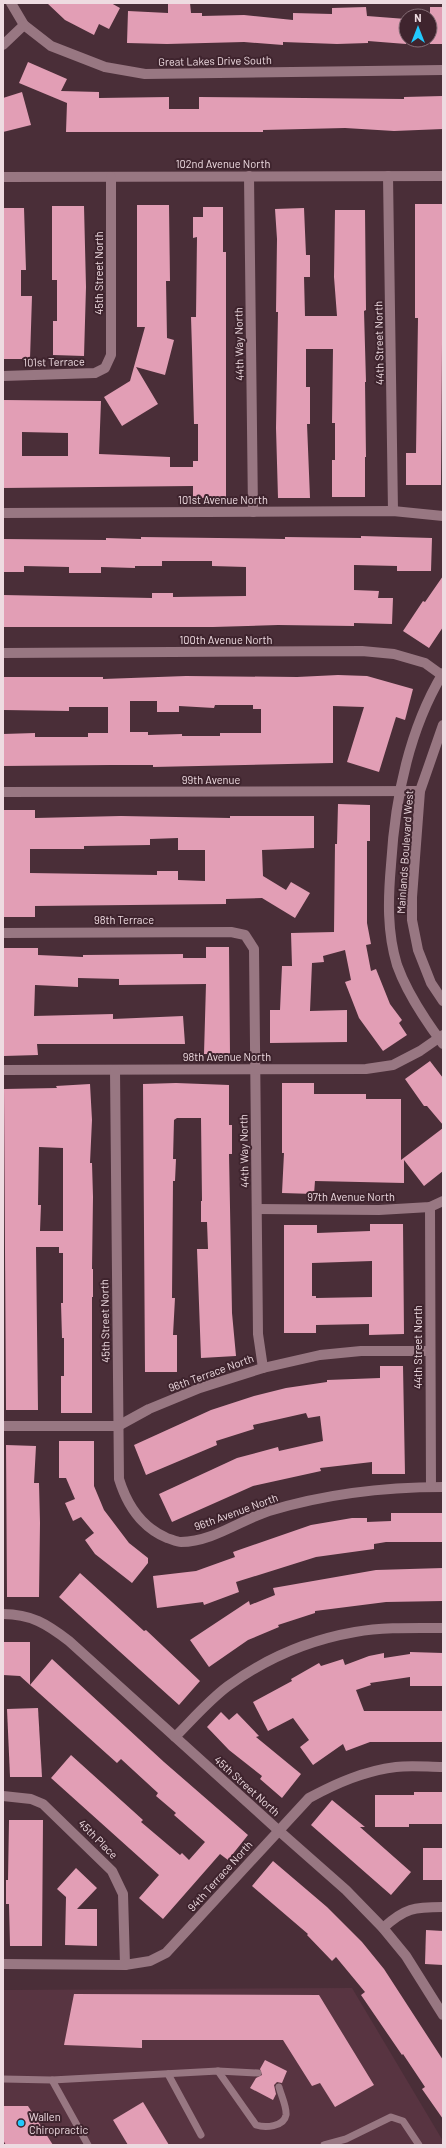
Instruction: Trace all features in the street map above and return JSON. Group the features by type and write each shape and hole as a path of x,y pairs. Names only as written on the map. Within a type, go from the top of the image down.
{"street":[{"name":"Great Lakes Drive South","path":"11,3 24,25 51,46 75,57 105,67 146,74 443,70"},
{"path":"3,45 24,25"},
{"name":"44th Way North","path":"249,176 253,512"},
{"name":"44th Street North","path":"388,176 393,511"},
{"name":"102nd Avenue North","path":"3,178 443,176"},
{"name":"45th Street North","path":"105,368 111,355 111,178"},
{"name":"101st Terrace","path":"3,376 95,374 105,368"},
{"name":"101st Avenue North","path":"3,514 393,511 443,516"},
{"name":"100th Avenue North","path":"3,653 362,651 394,654 425,664 443,675"},
{"name":"Mainlands Boulevard West","path":"442,1039 412,997 398,965 390,933 388,904 392,845 399,792 408,754 421,716 443,675"},
{"name":"Mainlands Boulevard West","path":"443,725 420,792 412,897 412,920 418,950 431,983 443,1001"},
{"name":"99th Avenue","path":"3,792 420,792"},
{"name":"98th Terrace","path":"3,932 231,932 245,935"},
{"name":"44th Way North","path":"245,935 254,949 258,1334 263,1368"},
{"name":"98th Avenue North","path":"3,1070 366,1069 393,1065 442,1039"},
{"name":"45th Street North","path":"115,1070 119,1479 125,1498 136,1516 156,1533 180,1543"},
{"name":"97th Avenue North","path":"257,1210 379,1210 430,1208 443,1201"},
{"name":"44th Street North","path":"430,1208 431,1487"},
{"name":"96th Terrace North","path":"3,1426 118,1426 150,1409 200,1388 263,1368 320,1355 361,1351 430,1351"},
{"name":"96th Avenue North","path":"180,1543 201,1539 259,1514 299,1502 361,1492 443,1487"},
{"name":"45th Street North","path":"3,1614 20,1614 47,1624 69,1641 346,1890 383,1928 406,1956 443,2015"},
{"path":"175,1737 227,1687 258,1666 288,1652 328,1638 356,1632 390,1628 443,1628"},
{"name":"94th Terrace North","path":"3,1964 125,1965 150,1961 166,1953 309,1798 336,1783 365,1773 397,1767 443,1767"},
{"name":"45th Place","path":"3,1796 31,1799 43,1804 112,1871 123,1894 125,1965"},
{"path":"383,1928 399,1914 418,1907 443,1907"}],"lane":[{"path":"3,2079 52,2080 218,2071 258,2073"},
{"path":"218,2071 256,2125 262,2127 278,2124 284,2120 286,2114 279,2087"},
{"path":"168,2074 202,2134"},
{"path":"52,2080 88,2145"},
{"path":"324,2145 346,2139 391,2117 403,2121 419,2145"}],"shaded area":[{"path":"352,1988 443,2141 443,2145 3,2145 3,1990"}],"building":[{"path":"47,3 111,3 120,8 109,29 99,24 94,35 65,20"},
{"path":"190,3 191,13 202,13 202,16 244,15 293,20 293,13 332,14 332,8 366,7 367,16 398,18 398,43 368,41 368,43 337,44 283,42 283,45 244,42 167,44 127,43 128,11 168,13 168,4"},
{"path":"443,7 443,44 438,44 438,8 430,8"},
{"path":"28,62 67,79 61,91 99,92 99,98 169,97 169,109 199,109 199,97 404,99 404,97 443,96 443,129 394,131 345,128 263,130 263,132 66,132 67,103 19,83"},
{"path":"22,92 31,125 3,132 3,98"},
{"path":"415,204 443,204 441,485 406,485 406,453 416,453 418,318 415,318"},
{"path":"137,205 169,205 170,281 166,281 167,338 174,340 165,375 136,367 158,404 122,426 104,397 130,381 145,327 137,327"},
{"path":"52,206 84,206 86,287 84,356 53,355 53,321 57,321 57,280 52,280"},
{"path":"203,207 223,207 223,252 226,252 226,498 193,498 193,486 3,488 3,400 101,401 99,454 170,457 170,467 193,467 193,461 198,461 198,424 194,424 191,317 196,317 197,237 193,238 193,217 203,217","holes":["22,432 68,433 68,456 22,456"]},
{"path":"3,208 24,208 26,270 21,270 21,296 32,296 30,359 3,359"},
{"path":"304,208 306,255 310,255 310,277 304,277 305,316 337,316 334,277 335,210 365,210 365,497 332,497 332,460 335,460 335,423 332,423 333,349 306,349 306,387 310,387 310,424 307,424 310,498 278,498 276,428 278,312 276,312 277,239 275,209"},
{"path":"361,536 432,538 431,571 397,571 397,566 354,565 354,590 379,591 378,598 393,598 392,624 354,623 354,626 278,625 213,627 3,627 3,595 152,598 152,593 173,593 173,597 246,596 246,567 212,566 212,561 162,561 162,566 135,566 135,568 101,567 101,573 69,573 69,567 24,566 24,572 3,572 3,539 106,540 106,538 141,539 141,537 285,539 285,537 361,538"},
{"path":"443,576 443,627 429,648 403,631 423,601 425,602"},
{"path":"338,675 367,676 413,689 405,720 396,717 379,772 347,762 364,707 333,706 333,763 153,767 153,765 3,766 3,734 35,733 35,737 88,737 88,733 108,733 108,707 69,707 69,711 3,710 3,677 103,677 103,679 186,676 297,677","holes":["130,701 157,701 157,712 179,712 179,706 214,708 215,705 253,705 253,709 261,709 261,733 220,733 220,736 182,736 182,734 148,735 148,732 130,732"]},
{"path":"338,804 370,805 370,841 367,841 367,923 371,944 366,945 371,971 376,969 390,1004 402,1020 399,1023 407,1035 383,1051 359,1018 345,982 351,980 345,950 323,956 324,962 312,963 310,1011 347,1010 347,1042 270,1043 270,1010 280,1010 282,966 292,966 291,933 334,932 335,844 337,844"},
{"path":"3,810 35,810 35,818 121,816 230,818 230,816 314,816 314,848 262,850 263,876 286,890 291,882 310,893 295,918 262,898 226,899 226,904 35,906 35,917 3,917","holes":["178,838 178,850 205,850 205,881 178,880 178,871 157,871 157,875 30,873 30,849 84,849 84,846 150,845 150,839"]},
{"path":"206,947 229,947 230,1054 204,1054 206,984 119,985 119,979 78,978 78,987 35,985 34,1016 113,1014 113,1019 183,1016 185,1044 37,1044 38,1055 4,1056 4,948 38,948 38,955 83,957 83,955 183,954 183,958 206,958"},
{"path":"430,1061 443,1078 443,1125 427,1106 424,1106 405,1079"},
{"path":"176,1083 229,1085 229,1125 232,1125 232,1154 229,1154 232,1313 236,1356 201,1358 197,1249 208,1249 207,1222 201,1222 201,1118 177,1118 174,1120 173,1159 176,1159 175,1181 173,1181 172,1298 175,1298 173,1335 177,1335 177,1372 145,1372 143,1084"},
{"path":"282,1083 314,1083 314,1094 366,1094 366,1099 401,1099 401,1160 443,1128 443,1171 424,1186 404,1160 404,1183 315,1181 314,1194 282,1193 284,1153 282,1153"},
{"path":"90,1084 92,1120 90,1163 92,1163 93,1197 92,1413 61,1413 61,1376 64,1376 64,1338 62,1338 61,1303 63,1303 63,1253 59,1253 59,1247 36,1247 38,1410 6,1410 4,1089 57,1088 56,1086","holes":["39,1147 63,1148 63,1231 40,1231 41,1205 38,1205"]},
{"path":"370,1224 403,1224 404,1334 369,1335 369,1324 316,1325 316,1333 284,1333 284,1225 317,1225 317,1233 370,1231","holes":["372,1261 372,1297 316,1298 316,1296 312,1296 312,1263"]},
{"path":"380,1366 403,1366 405,1474 372,1474 372,1462 320,1468 321,1471 253,1486 172,1522 159,1494 237,1458 278,1447 279,1451 323,1441 320,1416 308,1418 306,1413 253,1425 254,1429 216,1441 217,1445 146,1475 134,1445 211,1410 254,1396 286,1388 327,1382 327,1380 380,1378"},
{"path":"59,1441 94,1441 94,1486 104,1510 129,1543 148,1558 148,1563 132,1583 95,1554 85,1540 94,1533 81,1517 73,1521 65,1503 75,1499 66,1478 59,1478"},
{"path":"6,1445 36,1446 34,1483 39,1483 39,1597 7,1597"},
{"path":"391,1513 443,1513 443,1542 386,1542 374,1544 374,1549 316,1557 236,1582 239,1592 204,1605 203,1602 157,1608 153,1576 196,1571 235,1557 233,1552 311,1525 352,1518 367,1518 367,1522 391,1521"},
{"path":"443,1568 443,1601 386,1602 315,1611 315,1613 278,1625 279,1627 248,1640 209,1667 190,1640 249,1601 250,1605 275,1595 273,1588 376,1570"},
{"path":"80,1573 144,1631 146,1630 200,1681 179,1705 59,1597"},
{"path":"3,1642 30,1642 30,1685 20,1676 3,1675"},
{"path":"410,1652 443,1653 443,1686 410,1686 410,1677 370,1683 371,1685 356,1690 364,1711 443,1711 443,1742 370,1742 346,1751 343,1744 313,1765 300,1747 309,1740 293,1718 268,1731 253,1702 292,1681 291,1679 319,1663 321,1666 343,1659 345,1665 369,1656 384,1653 384,1658 410,1654"},
{"path":"52,1659 164,1762 248,1835 228,1860 220,1854 163,1919 139,1898 159,1875 51,1778 71,1755 143,1820 141,1822 180,1855 182,1853 189,1860 205,1842 174,1815 176,1813 156,1796 158,1793 121,1759 117,1763 30,1685"},
{"path":"38,1708 42,1777 10,1777 7,1709"},
{"path":"221,1712 229,1720 237,1713 259,1736 256,1737 301,1774 282,1798 260,1779 262,1776 229,1750 207,1727"},
{"path":"414,1792 443,1792 443,1824 409,1824 409,1827 375,1827 375,1795 414,1795"},
{"path":"332,1800 365,1827 360,1827 411,1872 391,1895 311,1825"},
{"path":"9,1820 43,1820 42,1946 10,1946 9,1904 6,1904"},
{"path":"423,1848 443,1848 443,1880 423,1880"},
{"path":"273,1861 327,1907 362,1942 384,1969 443,2060 443,2119 422,2089 425,2087 361,1995 365,1992 336,1957 332,1961 307,1935 308,1934 252,1886"},
{"path":"76,1868 97,1888 77,1909 97,1909 97,1946 65,1945 66,1897 57,1889"},
{"path":"426,1930 443,1931 443,1965 425,1964"},
{"path":"74,1994 319,1995 374,2085 335,2107 320,2083 312,2086 283,2040 142,2040 142,2048 64,2045"},
{"path":"265,2060 287,2071 282,2083 277,2082 274,2085 276,2094 273,2100 250,2088 256,2078 262,2075 260,2069"},
{"path":"143,2102 169,2145 128,2145 113,2120"},
{"name":"Wallen Chiropractic","path":"3,2106 28,2106 53,2145 6,2145 3,2140"}],"place":[{"name":"Wallen Chiropractic","path":"21,2123"}]}
